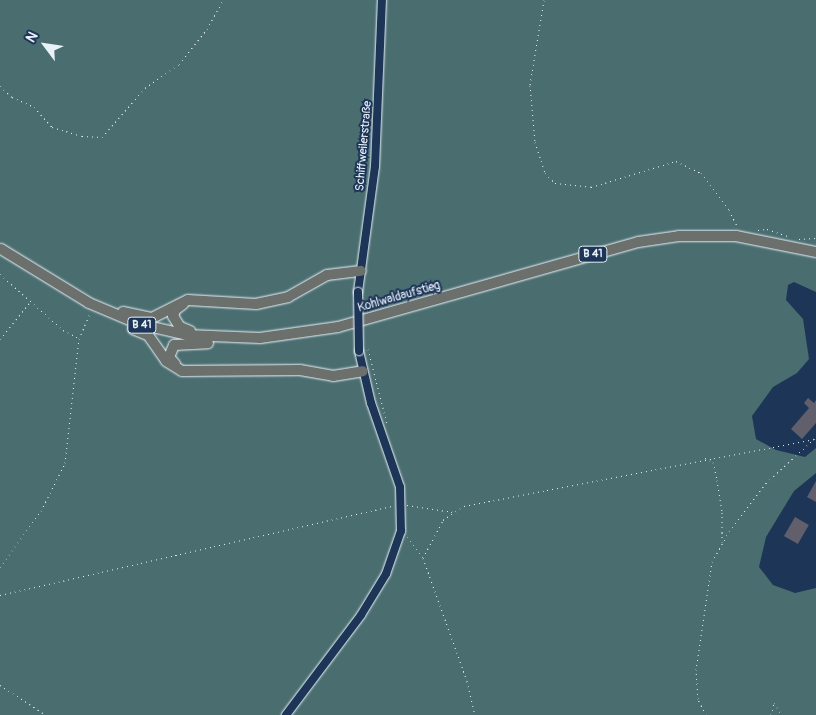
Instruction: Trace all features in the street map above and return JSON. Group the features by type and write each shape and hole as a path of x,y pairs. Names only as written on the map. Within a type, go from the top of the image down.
{"main road":[{"name":"Kohlwaldaufstieg","path":"1,249 90,304 139,324 187,335 244,338 281,337 348,324 638,242 679,236 736,236 816,252"},
{"path":"1,249 91,312 148,335 174,368 197,373 300,370 333,376 363,371"},
{"path":"49,280 92,301 152,318 188,300 256,304 269,302 297,293 327,275 361,271"},
{"path":"212,302 181,305 175,310 175,322 188,331 244,338"},
{"path":"197,373 171,361 169,353 174,345 242,342 281,337"}],"street":[{"name":"Schiffweilerstraße","path":"286,715 361,616 386,574 401,531 405,505 392,458 380,429 363,371 364,350 358,292 375,166 382,0"}],"path":[{"path":"0,86 12,97 34,107 52,127 82,136 102,137 145,88 184,58 207,29 223,0"},
{"path":"544,0 530,86 535,142 545,173 555,183 591,187 676,160 700,173 729,210 738,228 743,230"},
{"path":"757,231 767,229 796,239 816,238"},
{"path":"0,274 64,330 79,339"},
{"path":"0,339 32,301"},
{"path":"0,567 41,510 66,462 79,339 91,312"},
{"path":"364,350 388,429"},
{"path":"423,558 433,534 443,520 464,506 704,457 815,438"},
{"path":"706,715 698,699 696,670 712,562 722,543 766,483 815,438"},
{"path":"704,457 713,462 717,480 722,512 722,543"},
{"path":"0,595 405,505 453,512"},
{"path":"402,543 405,535 423,558 467,681 475,715"},
{"path":"0,685 46,715"},
{"path":"771,715 774,703 782,715"}],"green space":[{"path":"0,0 816,0 816,292 794,282 788,285 786,300 803,319 809,359 797,373 773,387 752,416 756,439 776,450 805,457 816,448 816,473 794,491 766,537 759,567 773,585 795,593 816,588 816,715 0,715"}],"building":[{"path":"808,398 814,403 816,400 816,423 802,439 791,429 809,408 804,403"},
{"path":"816,481 816,502 807,497"},
{"path":"795,517 809,525 798,544 784,536"}]}
